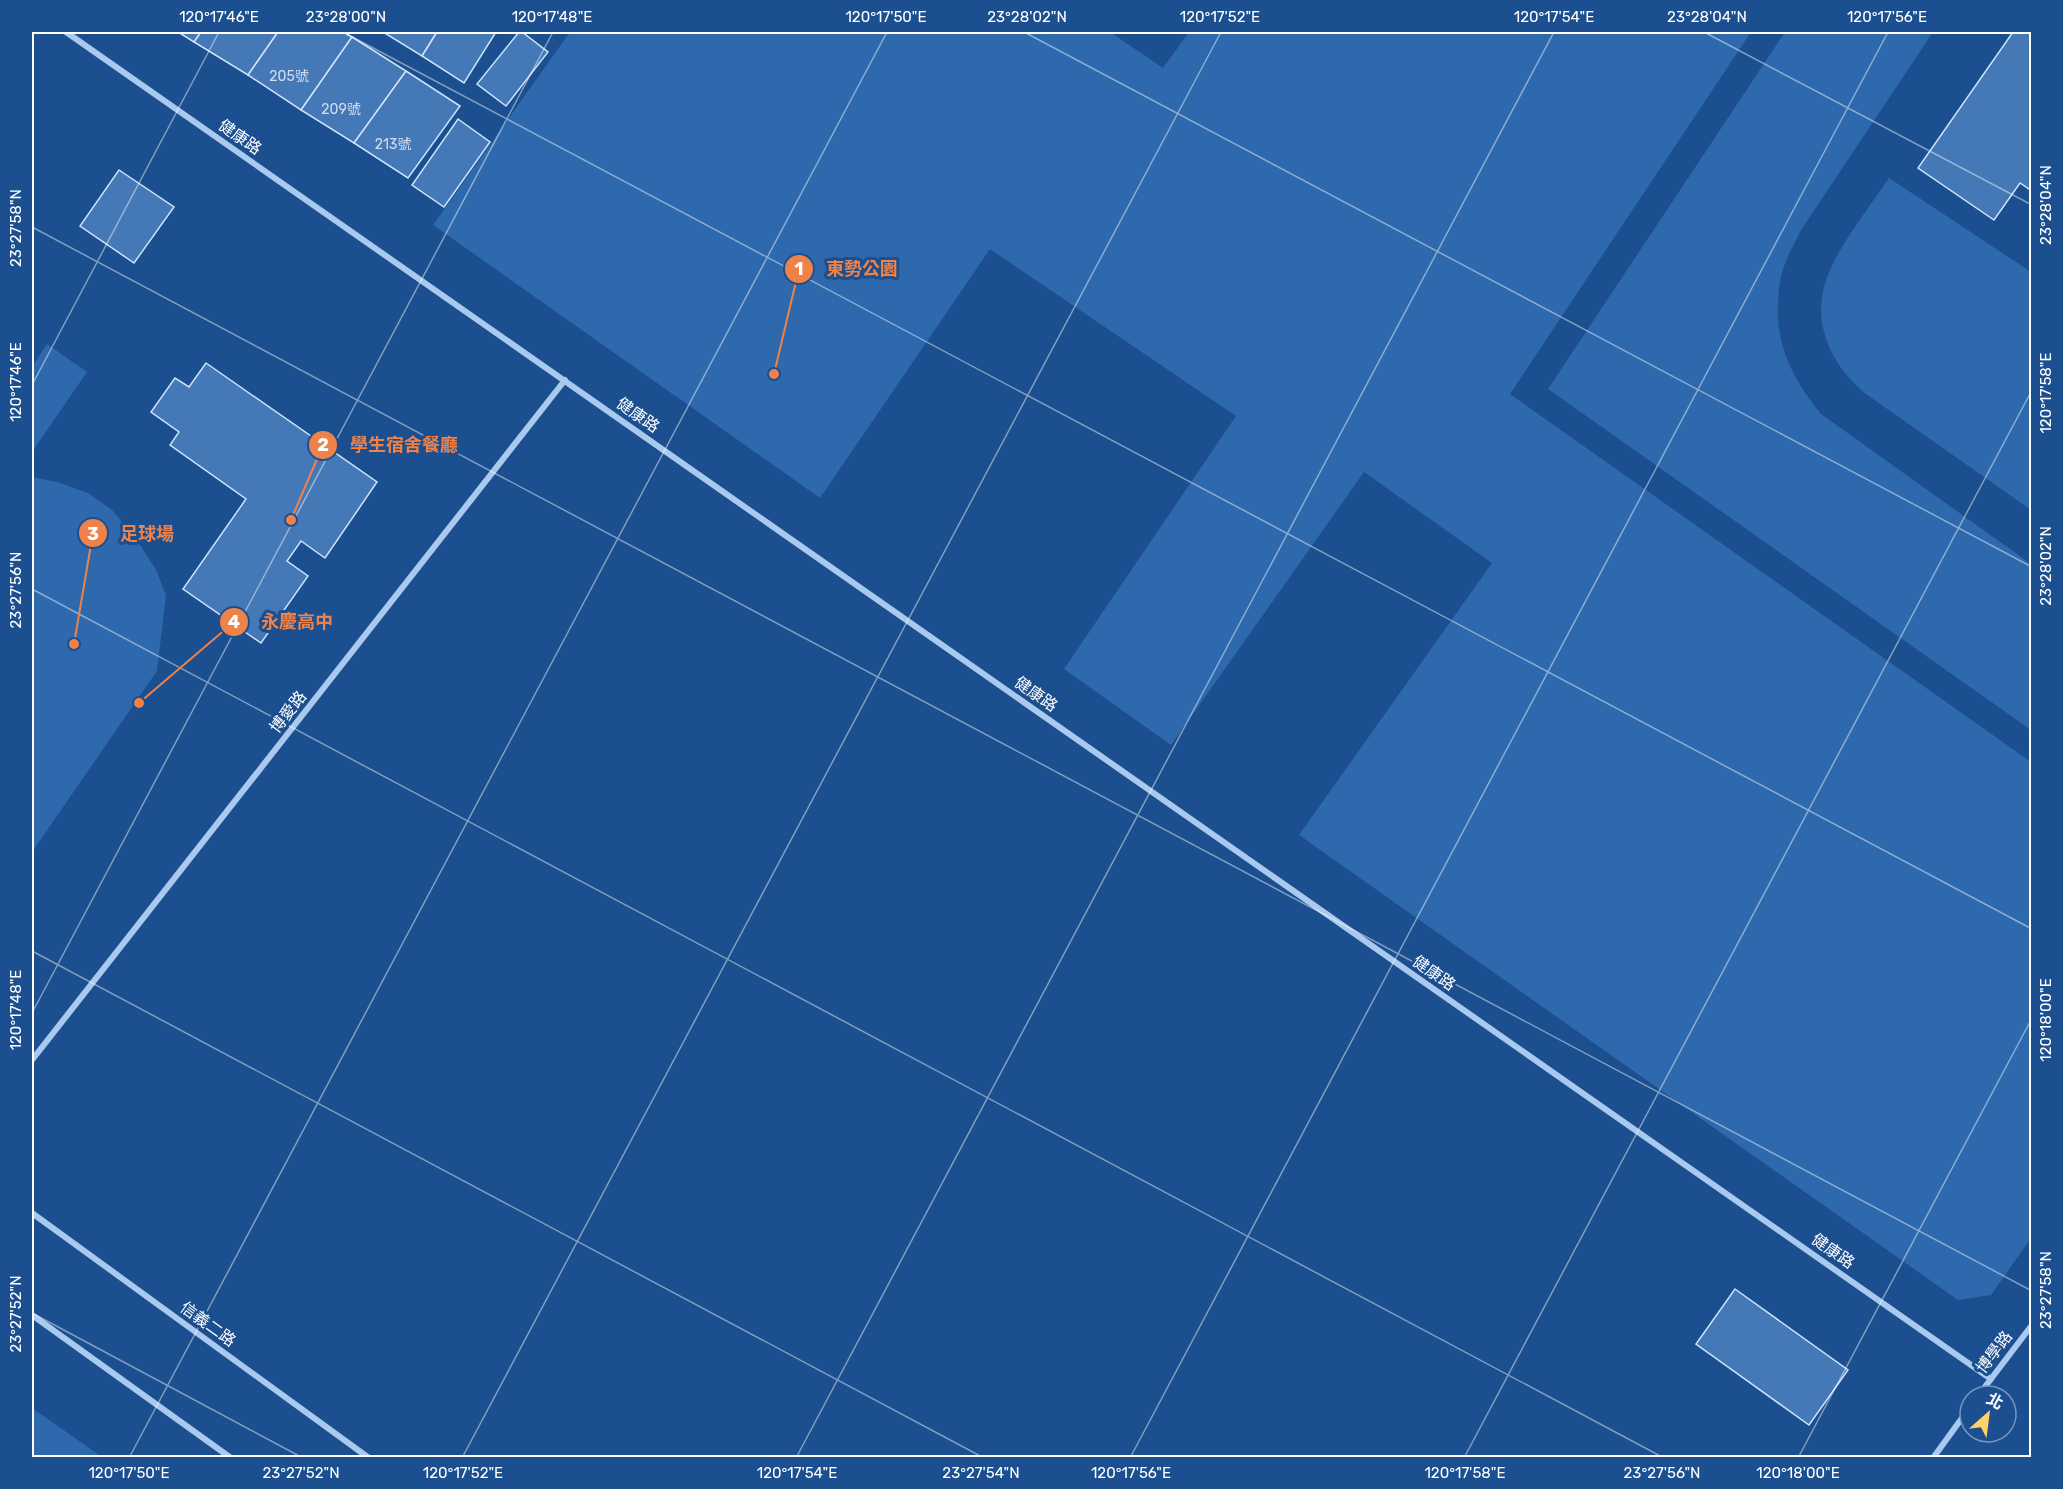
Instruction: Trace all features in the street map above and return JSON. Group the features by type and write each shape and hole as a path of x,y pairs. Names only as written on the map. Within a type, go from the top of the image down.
{"street":[{"name":"健康路","path":"66,32 1991,1379"},
{"name":"博愛路","path":"32,1060 565,380"},
{"name":"信義二路","path":"32,1213 369,1458"},
{"path":"32,1315 231,1458"},
{"name":"博學路","path":"1987,1384 2031,1325"},
{"path":"1933,1458 1958,1424"}],"shaded area":[{"path":"570,32 1110,32 1163,68 1189,32 1751,32 1510,394 2031,762 2031,1238 1991,1295 1958,1300 1299,835 1492,563 1364,472 1171,745 1064,669 1236,416 990,249 820,498 433,225"},
{"path":"1785,32 1933,32 1801,230 1788,255 1780,284 1778,321 1780,336 1795,377 1821,414 2031,564 2031,730 1548,389"},
{"path":"1889,178 2031,272 2031,510 1866,394 1843,371 1828,343 1821,312 1826,280 1846,241"},
{"path":"47,344 87,372 32,452 32,367"},
{"path":"32,477 57,482 88,493 112,510 137,540 156,570 166,595 157,671 32,852"},
{"path":"32,1408 102,1457 32,1457"}],"building":[{"path":"178,32 201,32 194,42"},
{"path":"201,32 278,32 248,75 194,42"},
{"path":"278,32 343,32 352,37 301,110 248,75"},
{"path":"383,32 437,32 422,56"},
{"path":"437,32 496,32 464,83 422,56"},
{"path":"519,32 548,52 506,106 477,84"},
{"path":"2013,32 2032,32 2032,191 2020,183 1994,220 1918,168"},
{"path":"352,37 406,71 354,143 301,110"},
{"path":"406,71 460,106 408,178 354,143"},
{"path":"458,119 490,142 444,207 412,185"},
{"path":"119,170 174,207 134,263 80,226"},
{"path":"206,363 377,482 325,558 301,541 287,561 308,576 261,643 183,589 246,499 170,445 179,432 151,412 175,378 189,387"},
{"path":"1735,1289 1848,1370 1809,1425 1696,1344"}],"place":[{"name":"東勢公園","path":"774,374"},
{"name":"學生宿舍餐廳","path":"291,520"},
{"name":"足球場","path":"74,644"},
{"name":"永慶高中","path":"139,703"}]}
